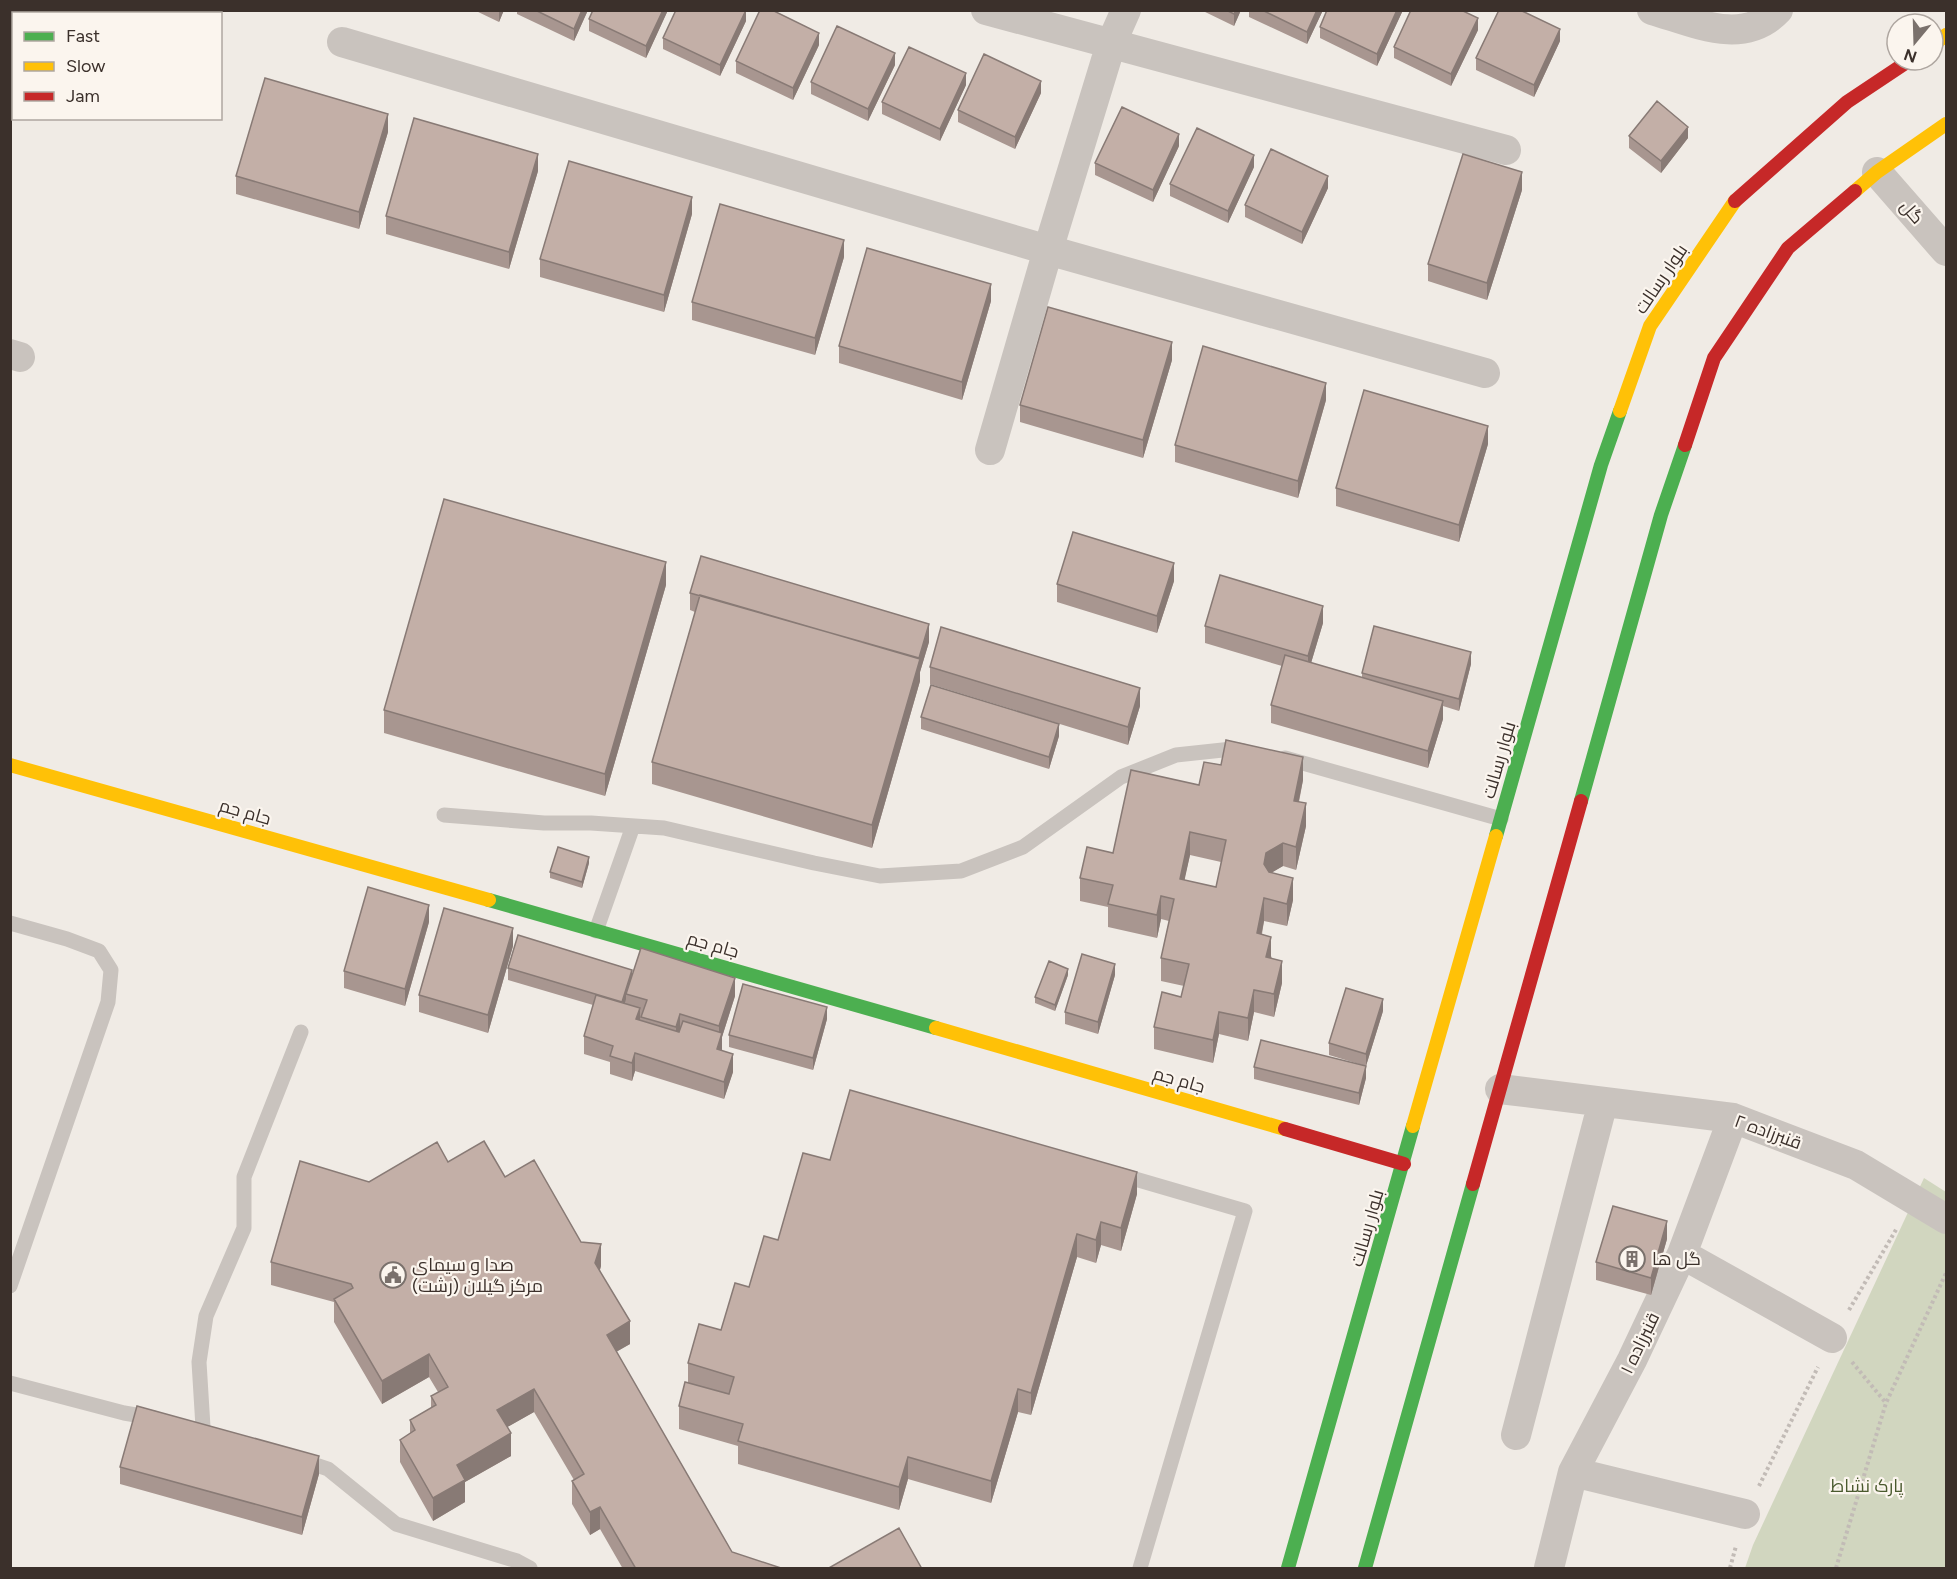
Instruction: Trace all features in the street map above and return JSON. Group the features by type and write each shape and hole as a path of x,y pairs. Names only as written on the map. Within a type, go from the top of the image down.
{"main road":[{"name":"بلوار رسالت","path":"1288,1569 1601,465 1650,326 1734,201 1847,102 1892,72"},
{"path":"1365,1569 1664,506 1714,358 1788,249 1877,172 1947,124"},
{"name":"جام جم","path":"10,765 1404,1164"}],"street":[{"path":"986,10 1506,150"},
{"path":"990,450 1048,250 1112,44 1126,10"},
{"path":"1652,10 1719,30 1734,31 1761,24 1778,10"},
{"path":"342,42 1048,250 1485,373"},
{"name":"گل","path":"1877,172 1947,251"},
{"name":"قنبرزاده ۲","path":"1500,1089 1733,1118 1856,1165 1947,1219"},
{"path":"1516,1435 1603,1102"},
{"name":"قنبرزاده ۱","path":"1549,1569 1573,1472 1632,1360 1682,1254 1733,1118"},
{"path":"1682,1254 1832,1338"},
{"path":"1573,1472 1745,1514"}],"lane":[{"path":"444,814 544,823 664,828 880,876 961,871 1023,847 1121,777 1176,755 1232,749 1253,753"},
{"path":"1274,756 1501,819"},
{"path":"596,931 633,826"},
{"path":"10,923 67,939 99,951 111,970 108,1002 10,1286"},
{"path":"202,1428 199,1362 206,1316 244,1228 244,1177 301,1032"},
{"path":"1098,1168 1245,1211 1140,1569"},
{"path":"10,1383 124,1413 169,1421"},
{"path":"286,1455 328,1469 396,1524 517,1561 530,1569"}],"path":[{"path":"1730,1569 1745,1514 1832,1338 1914,1199"},
{"path":"1836,1569 1886,1403 1947,1273"},
{"path":"1832,1338 1886,1403"}],"green space":[{"name":"پارک نشاط","path":"1924,1178 1946,1192 1946,1568 1745,1568 1753,1545"}],"building":[{"path":"535,10 582,10 574,29"},
{"path":"593,10 663,10 646,46 589,19"},
{"path":"676,10 746,10 720,65 663,38"},
{"path":"760,10 772,10 819,33 793,88 736,61"},
{"path":"1262,10 1317,10 1307,32"},
{"path":"1327,10 1397,10 1377,54 1320,27"},
{"path":"1411,10 1461,10 1478,18 1451,74 1394,47"},
{"path":"1499,10 1520,10 1560,29 1534,85 1476,58"},
{"path":"837,26 895,53 868,109 811,82"},
{"path":"909,47 966,73 940,129 882,102"},
{"path":"984,54 1041,81 1015,137 958,110"},
{"path":"265,78 388,114 359,212 236,176"},
{"path":"1657,101 1688,127 1661,161 1629,136"},
{"path":"1122,107 1179,134 1153,190 1095,163"},
{"path":"414,118 538,154 509,252 386,216"},
{"path":"1197,128 1254,155 1228,211 1170,184"},
{"path":"1271,149 1328,176 1302,232 1245,205"},
{"path":"1463,154 1522,172 1487,283 1428,264"},
{"path":"569,161 692,197 664,295 540,259"},
{"path":"720,204 844,240 815,338 692,302"},
{"path":"867,248 991,284 962,382 839,346"},
{"path":"1048,307 1172,342 1143,440 1020,405"},
{"path":"1203,346 1326,383 1298,481 1175,445"},
{"path":"1364,390 1488,426 1459,525 1336,488"},
{"path":"444,499 666,562 605,774 384,710"},
{"path":"1073,532 1174,563 1157,616 1057,584"},
{"path":"701,556 929,624 919,658 690,593"},
{"path":"1220,575 1323,606 1308,656 1205,626"},
{"path":"700,595 920,659 872,825 652,762"},
{"path":"1374,626 1471,652 1459,699 1362,673"},
{"path":"941,627 1140,688 1128,727 930,667"},
{"path":"1285,655 1443,701 1428,751 1271,705"},
{"path":"931,685 1059,724 1049,757 921,717"},
{"path":"1226,740 1303,757 1294,801 1306,803 1296,847 1283,843 1266,853 1264,864 1269,872 1293,878 1287,904 1264,898 1257,933 1271,937 1266,957 1282,961 1274,994 1254,990 1248,1018 1219,1012 1213,1040 1154,1027 1162,992 1181,997 1189,964 1161,958 1174,899 1161,896 1157,915 1108,904 1113,885 1080,878 1087,847 1113,853 1131,770 1199,785 1204,762 1221,765","holes":["1190,832 1226,840 1216,887 1180,879"]},
{"path":"558,847 589,857 582,882 550,872"},
{"path":"368,887 429,905 405,989 344,971"},
{"path":"444,908 513,928 488,1015 419,995"},
{"path":"518,935 632,970 622,1002 508,968"},
{"path":"641,948 735,978 719,1026 680,1014 676,1027 641,1017 647,1000 626,994"},
{"path":"1082,954 1115,964 1098,1022 1065,1012"},
{"path":"1049,961 1068,969 1055,1005 1035,997"},
{"path":"743,984 827,1007 813,1058 729,1035"},
{"path":"1346,988 1383,999 1366,1054 1329,1043"},
{"path":"596,995 640,1008 636,1019 679,1032 683,1021 722,1033 717,1049 733,1054 724,1082 635,1053 632,1063 610,1056 613,1046 584,1036"},
{"path":"1261,1040 1366,1066 1359,1093 1254,1067"},
{"path":"850,1090 1137,1172 1121,1228 1101,1222 1096,1240 1077,1234 1031,1393 1018,1389 991,1481 908,1457 899,1487 738,1441 743,1424 679,1406 685,1382 729,1394 734,1377 688,1363 699,1324 721,1330 735,1283 749,1287 764,1236 778,1240 803,1153 830,1160"},
{"path":"484,1141 505,1177 534,1160 581,1242 601,1244 595,1263 630,1321 607,1335 732,1552 784,1569 636,1569 600,1507 590,1512 572,1481 584,1474 534,1389 497,1410 511,1433 457,1465 465,1480 433,1498 400,1440 415,1430 410,1420 436,1405 431,1396 448,1387 429,1354 382,1381 334,1299 353,1288 351,1284 271,1262 300,1161 369,1182 437,1142 448,1162"},
{"name":"گل ها","path":"1613,1206 1667,1221 1651,1278 1596,1262"},
{"path":"137,1406 319,1456 302,1517 120,1467"},
{"path":"899,1528 922,1569 827,1569"}],"traffic: fast":[{"path":"1496,836 1601,465 1620,411"},
{"path":"1581,801 1661,515 1685,445"},
{"path":"489,900 936,1028"},
{"path":"1288,1568 1413,1126"},
{"path":"1365,1568 1473,1184"}],"traffic: slow":[{"path":"1855,191 1877,172 1946,124"},
{"path":"1620,411 1650,326 1735,201"},
{"path":"10,765 489,900"},
{"path":"1413,1126 1496,836"},
{"path":"936,1028 1285,1129"}],"traffic: jam":[{"path":"1735,201 1847,102 1892,72"},
{"path":"1685,445 1714,358 1788,248 1855,191"},
{"path":"1473,1184 1581,801"},
{"path":"1285,1129 1404,1164"}],"place":[{"name":"گل ها","path":"1632,1259"},
{"name":"صدا و سیمای مرکز گیلان (رشت)","path":"393,1275"}]}
